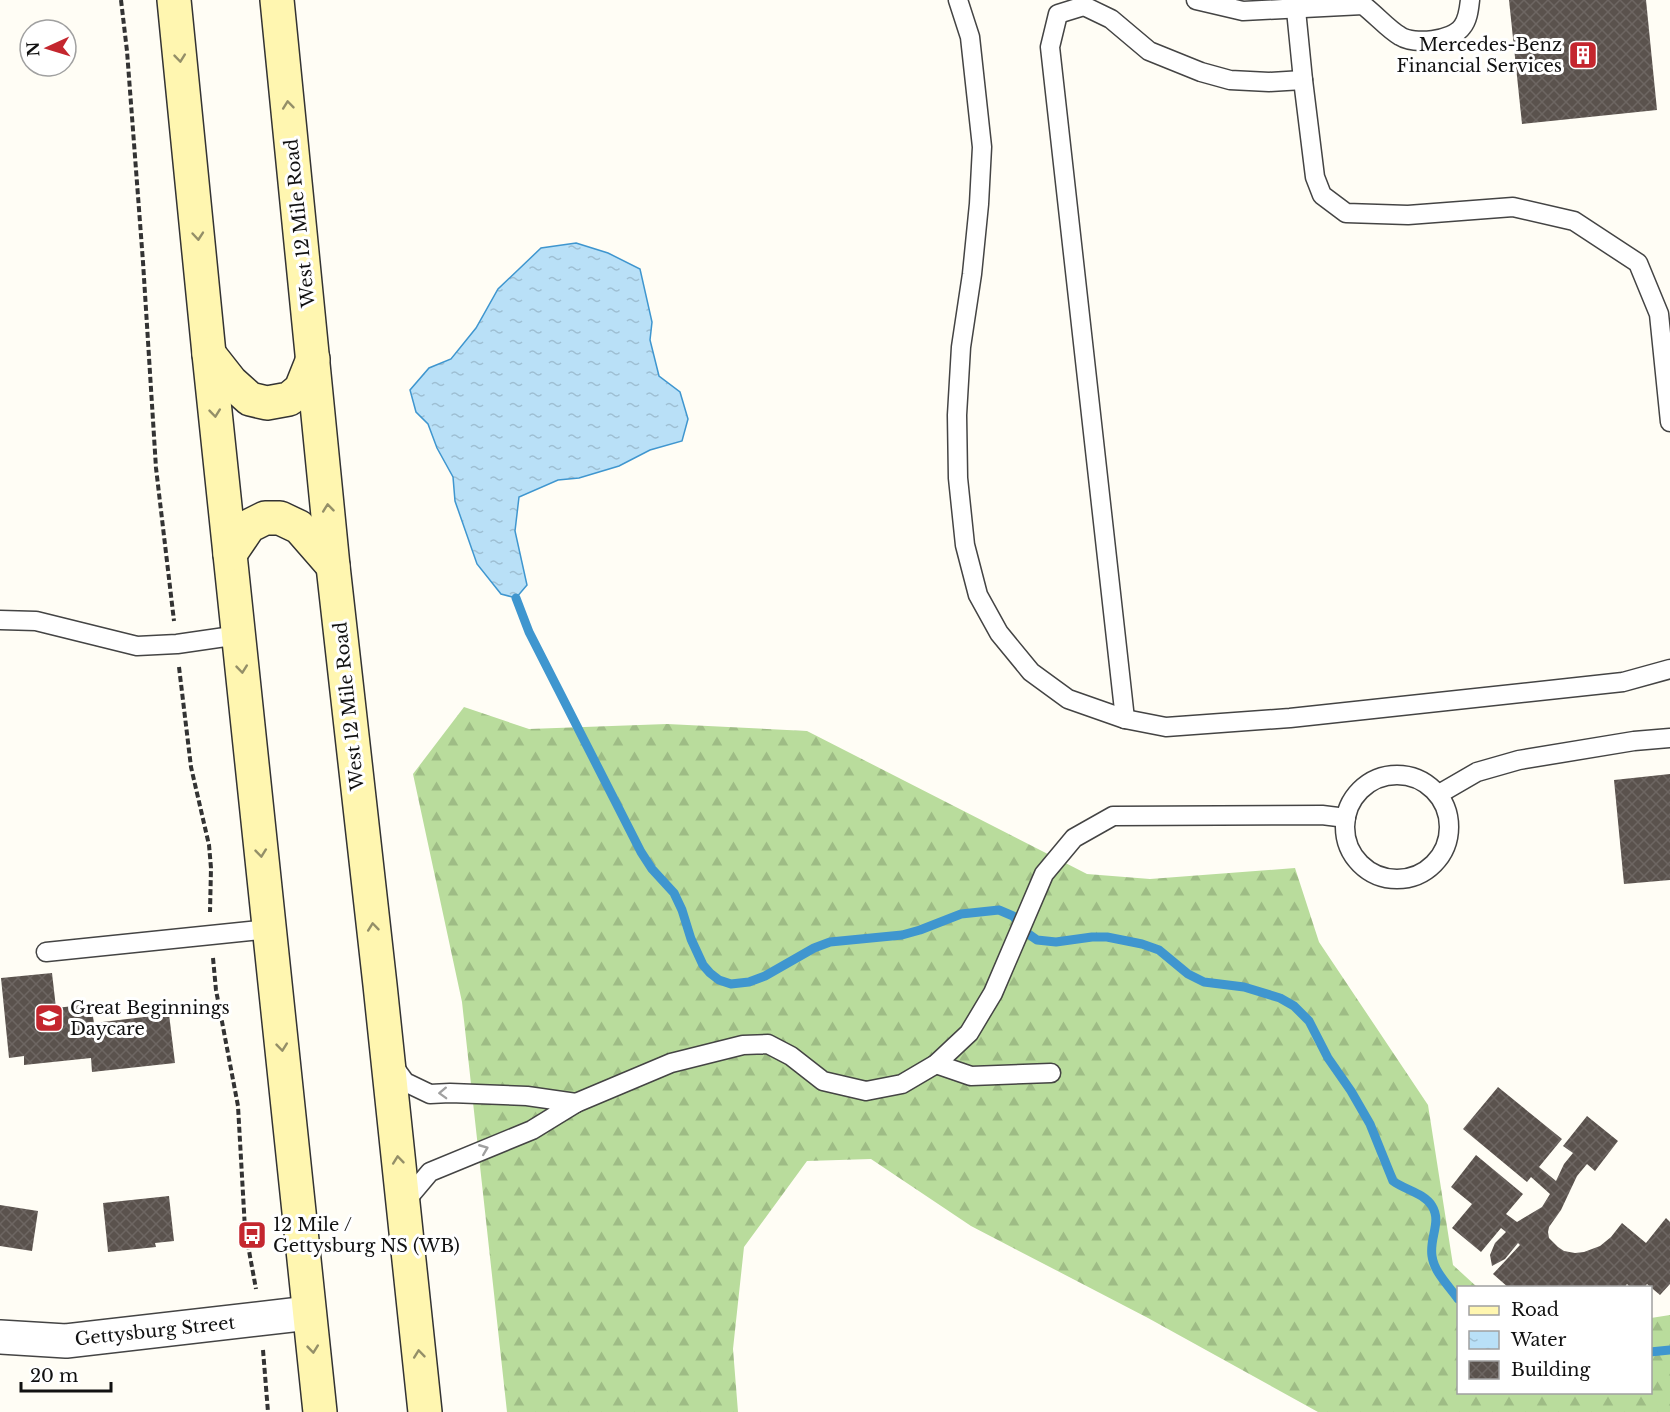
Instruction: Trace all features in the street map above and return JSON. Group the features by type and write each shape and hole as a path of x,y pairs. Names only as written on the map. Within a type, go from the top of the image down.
{"main road":[{"path":"174,0 320,1412"},
{"name":"West 12 Mile Road","path":"277,0 333,566 425,1412"},
{"path":"209,354 231,381 250,399 267,403 289,399 301,389 313,359"},
{"path":"230,554 249,526 265,518 280,518 299,527 333,566"}],"street":[{"name":"Gettysburg Street","path":"0,1337 66,1341 309,1314"}],"lane":[{"path":"958,0 970,37 982,147 972,274 961,347 957,415 958,478 965,545 978,595 999,633 1031,672 1068,699 1125,719 1166,727 1290,718 1623,682 1670,669"},
{"path":"1196,0 1243,11 1296,4 1366,3 1401,37 1422,41 1444,39 1462,28 1469,11 1470,0"},
{"path":"1296,4 1315,177 1322,195 1346,213 1408,215 1513,207 1574,221 1638,263 1659,314 1670,422"},
{"path":"1125,719 1050,46 1058,14 1084,6 1112,19 1149,51 1201,72 1230,80 1269,82 1303,80"},
{"path":"0,620 36,621 137,646 177,644 239,635"},
{"path":"1440,794 1477,772 1519,760 1634,741 1670,738"},
{"path":"1391,774 1409,775 1426,782 1440,794 1448,809 1450,825 1448,842 1441,857 1429,869 1414,877 1398,879 1382,877 1367,870 1355,858 1347,842 1346,818 1349,806 1359,790 1373,779 1391,774"},
{"path":"403,1204 430,1172 532,1130 576,1103 671,1063 743,1045 768,1044 791,1056 823,1081 866,1091 902,1084 936,1065 969,1033 993,993 1044,874 1074,838 1113,816 1322,815 1346,818"},
{"path":"46,952 269,929"},
{"path":"387,1058 405,1082 430,1094 527,1096 576,1103"},
{"path":"936,1065 971,1076 1051,1073"}],"path":[{"path":"121,0 143,262 156,468 191,767 209,845 210,916 216,990 238,1106 245,1229 255,1285 268,1412"}],"green space":[{"path":"464,707 529,729 667,724 807,731 1087,874 1150,879 1295,868 1319,942 1428,1105 1453,1265 1476,1286 1457,1286 1457,1394 1652,1394 1652,1318 1670,1315 1670,1412 1318,1412 1148,1318 971,1226 871,1159 807,1161 744,1247 733,1349 738,1412 507,1412 462,1002 413,774"}],"water":[{"path":"576,243 608,253 640,269 652,322 650,340 659,376 680,392 688,419 682,441 650,450 619,466 579,478 558,480 519,497 515,531 527,585 516,598 501,594 477,564 455,501 453,477 437,448 428,424 416,412 410,390 429,368 451,359 476,328 498,289 541,248"}],"building":[{"name":"Mercedes-Benz Financial Services","path":"1509,0 1646,0 1657,110 1522,124"},
{"path":"1670,774 1670,880 1624,884 1614,780"},
{"name":"Great Beginnings Daycare","path":"52,973 56,1008 91,1004 94,1023 169,1014 175,1063 92,1072 91,1058 24,1065 24,1056 9,1058 1,978"},
{"path":"1498,1087 1562,1139 1539,1167 1556,1181 1564,1164 1573,1153 1563,1146 1587,1116 1618,1141 1595,1171 1587,1164 1577,1176 1561,1210 1549,1227 1549,1238 1564,1251 1584,1252 1600,1246 1622,1223 1646,1243 1666,1218 1670,1222 1670,1284 1660,1295 1647,1284 1646,1286 1627,1284 1626,1286 1507,1286 1493,1274 1520,1245 1518,1243 1505,1259 1492,1266 1490,1255 1495,1243 1506,1232 1501,1228 1481,1252 1452,1228 1472,1204 1451,1187 1476,1155 1523,1194 1506,1214 1517,1222 1542,1207 1550,1194 1531,1177 1527,1182 1463,1129"},
{"path":"169,1196 174,1241 155,1243 156,1247 108,1252 103,1203"},
{"path":"0,1205 38,1211 32,1251 0,1246"}],"waterway":[{"path":"516,598 529,632 641,852 652,869 674,893 703,965 719,980 731,984 749,982 830,942 902,935 961,914 999,910 1013,916 1027,933 1037,940 1056,942 1107,937 1142,944 1159,950 1188,974 1204,982 1244,987 1280,998 1294,1006 1309,1021 1328,1058 1370,1124 1393,1181 1424,1198 1432,1206 1436,1218 1432,1249 1433,1262 1457,1298"},
{"path":"1652,1352 1670,1350"}],"place":[{"name":"Mercedes-Benz Financial Services","path":"1583,55"},
{"name":"Great Beginnings Daycare","path":"49,1018"},
{"name":"12 Mile / Gettysburg NS (WB)","path":"252,1235"}]}
